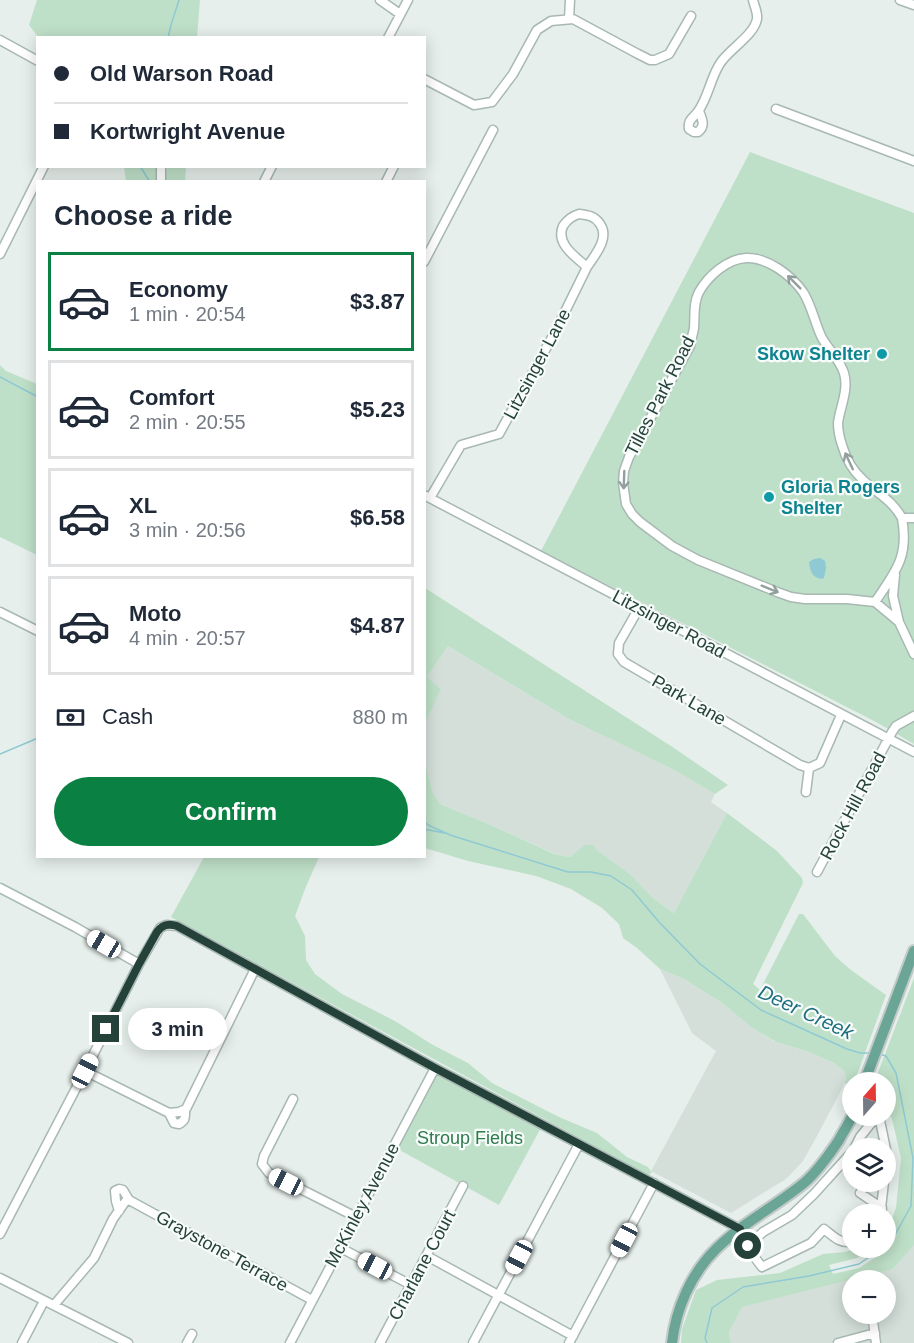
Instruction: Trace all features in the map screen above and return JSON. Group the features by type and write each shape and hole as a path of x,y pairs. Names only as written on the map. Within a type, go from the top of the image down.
{"main road":[{"path":"868,1072 914,953"},
{"path":"672,1343 682,1301 696,1273 716,1249 806,1181 830,1154 846,1126"}],"street":[{"path":"380,0 400,14"},
{"path":"389,36 408,0"},
{"path":"569,19 570,0"},
{"path":"699,111 720,63 750,34 757,18 753,0"},
{"path":"900,0 914,5"},
{"path":"426,80 474,105 492,102 513,74 537,30 551,21 573,19 655,60 669,54 691,16"},
{"path":"0,40 36,60"},
{"path":"776,109 914,161"},
{"path":"426,258 493,130"},
{"path":"0,254 36,182"},
{"name":"Litzsinger Lane","path":"427,497 461,445 499,434 555,332 604,236 599,222 586,214 579,214 572,216 564,226 561,232 562,240 569,251 587,267"},
{"name":"Tilles Park Road","path":"875,602 848,599 805,599 777,592 698,560 672,546 640,522 626,504 623,483 629,456 690,346 698,294 725,264 746,258 770,264 784,273 802,291 811,307 823,339 844,370 846,382 838,424 842,445 852,468 863,481 892,503 902,518"},
{"name":"Litzsinger Road","path":"427,497 914,752"},
{"path":"914,518 902,518 905,535 903,553 896,572 893,596 899,622 914,654"},
{"path":"896,572 875,602 899,622"},
{"name":"Park Lane","path":"639,608 619,643 615,655 800,765 809,768"},
{"path":"0,612 36,631"},
{"path":"806,792 809,768 820,763 842,715"},
{"path":"889,739 897,726 914,716"},
{"name":"Rock Hill Road","path":"817,872 889,739"},
{"path":"0,888 139,964"},
{"path":"0,1234 139,964 160,928 172,924 435,1068 740,1229 762,1267 811,1243 824,1229 842,1241"},
{"path":"85,1071 169,1113 185,1110 255,969"},
{"name":"McKinley Avenue","path":"290,1343 435,1068"},
{"path":"293,1099 262,1164 269,1173 356,1217"},
{"path":"859,1138 869,1126"},
{"path":"473,1343 579,1144"},
{"path":"748,1246 763,1232 792,1215 842,1162"},
{"path":"427,1256 499,1295 571,1340 654,1183"},
{"name":"Charlane Court","path":"380,1343 463,1186"},
{"path":"54,1305 94,1258 125,1202 131,1201 123,1190 119,1189 115,1191 119,1211"},
{"path":"861,1192 873,1204"},
{"name":"Graystone Terrace","path":"131,1201 312,1300"},
{"path":"339,1247 411,1285"},
{"path":"0,1278 128,1343"},
{"path":"22,1343 44,1301"},
{"path":"874,1324 876,1343"},
{"path":"838,1343 875,1333"},
{"path":"187,1343 192,1334"}],"shaded area":[{"path":"448,646 569,719 674,770 715,794 711,802 727,813 674,913 655,900 630,874 593,845 584,845 570,857 555,854 440,804 432,791 426,764 426,719 441,689 427,677"},
{"path":"660,969 684,979 722,1003 752,1028 775,1042 809,1052 834,1063 844,1072 842,1072 842,1089 803,1161 786,1179 731,1213 651,1171 716,1051 692,1033"},
{"path":"914,1245 914,1343 731,1343 729,1332 741,1307 842,1282 842,1324 896,1324 896,1270 889,1270 893,1269"}],"green space":[{"path":"37,0 200,0 197,36 37,36 29,25"},
{"path":"750,152 914,213 914,744 876,722 541,551"},
{"path":"124,168 157,168 157,180 126,180"},
{"path":"167,168 186,168 185,180 165,180"},
{"path":"0,365 6,371 36,384 36,555 0,537"},
{"path":"426,589 728,785 715,794 674,770 569,719 448,646 427,677 441,689 426,721"},
{"path":"426,764 432,791 440,804 554,854 570,857 584,845 593,845 630,874 655,900 674,913 727,813 777,851 802,878 803,883 753,984 760,990 799,914 803,914 835,956 886,995 858,1072 844,1072 834,1063 809,1052 776,1042 752,1028 722,1003 684,979 660,969 623,938 619,924 602,908 571,889 536,876 468,861 426,848"},
{"path":"203,858 319,858 295,916 305,936 306,960 315,974 342,994 468,1063 492,1083 559,1117 597,1133 627,1157 648,1167 652,1173 648,1175 171,917"},
{"path":"914,978 914,1245 893,1269 850,1270 859,1268 875,1258 896,1258 896,1208 901,1158 894,1126 896,1126 896,1072 878,1072"},
{"name":"Stroup Fields","path":"441,1073 542,1126 499,1205 396,1148 436,1075"},
{"path":"842,1252 842,1258 857,1258 829,1265 833,1274 842,1272 842,1282 742,1307 729,1332 731,1343 681,1343 682,1329 696,1290 717,1280 780,1273 823,1254"}],"water":[{"path":"820,558 825,561 826,568 822,579 812,574 809,562"}],"waterway":[{"name":"Deer Creek","path":"168,36 179,0"},
{"name":"Deer Creek","path":"141,168 149,180"},
{"path":"0,377 36,396"},
{"path":"0,754 36,739"},
{"name":"Deer Creek","path":"426,823 450,835 568,872 591,872 611,876 632,890 700,964 761,1010 847,1049 860,1053 872,1053"},
{"name":"Deer Creek","path":"426,829 444,833"},
{"name":"Deer Creek","path":"879,1054 886,1056 896,1073 913,1158 911,1206 896,1233"},
{"name":"Deer Creek","path":"707,1343 705,1338 712,1308 743,1287 809,1276 859,1264 868,1258"}],"place":[{"name":"Skow Shelter","path":"882,354"},
{"name":"Gloria Rogers Shelter","path":"769,497"}],"route":[{"path":"106,1029 157,932 160,928 172,924 435,1068 740,1229 748,1246"}]}
